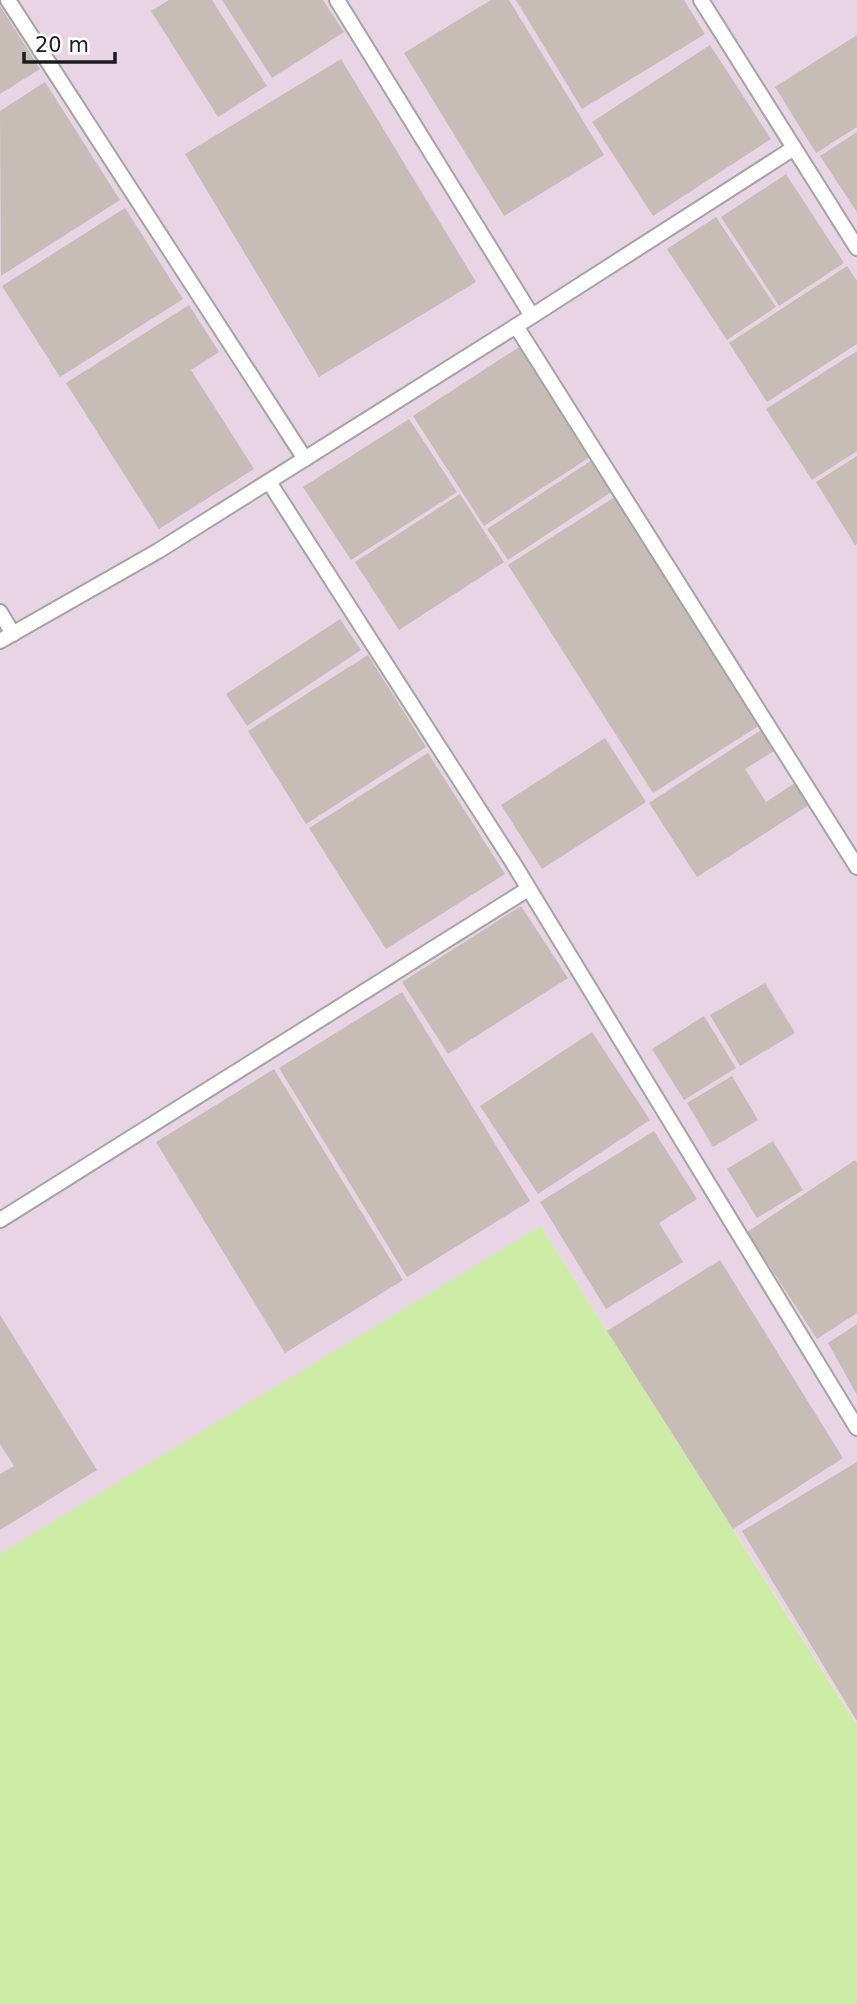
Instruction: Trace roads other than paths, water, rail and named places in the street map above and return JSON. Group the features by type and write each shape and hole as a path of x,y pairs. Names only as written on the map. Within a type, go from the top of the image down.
{"lane":[{"path":"8,0 304,459"},
{"path":"337,0 532,316"},
{"path":"701,0 857,248"},
{"path":"0,612 7,638 158,551 794,148"},
{"path":"516,326 857,867"},
{"path":"270,482 528,888 857,1428"},
{"path":"0,1220 528,888"}]}
